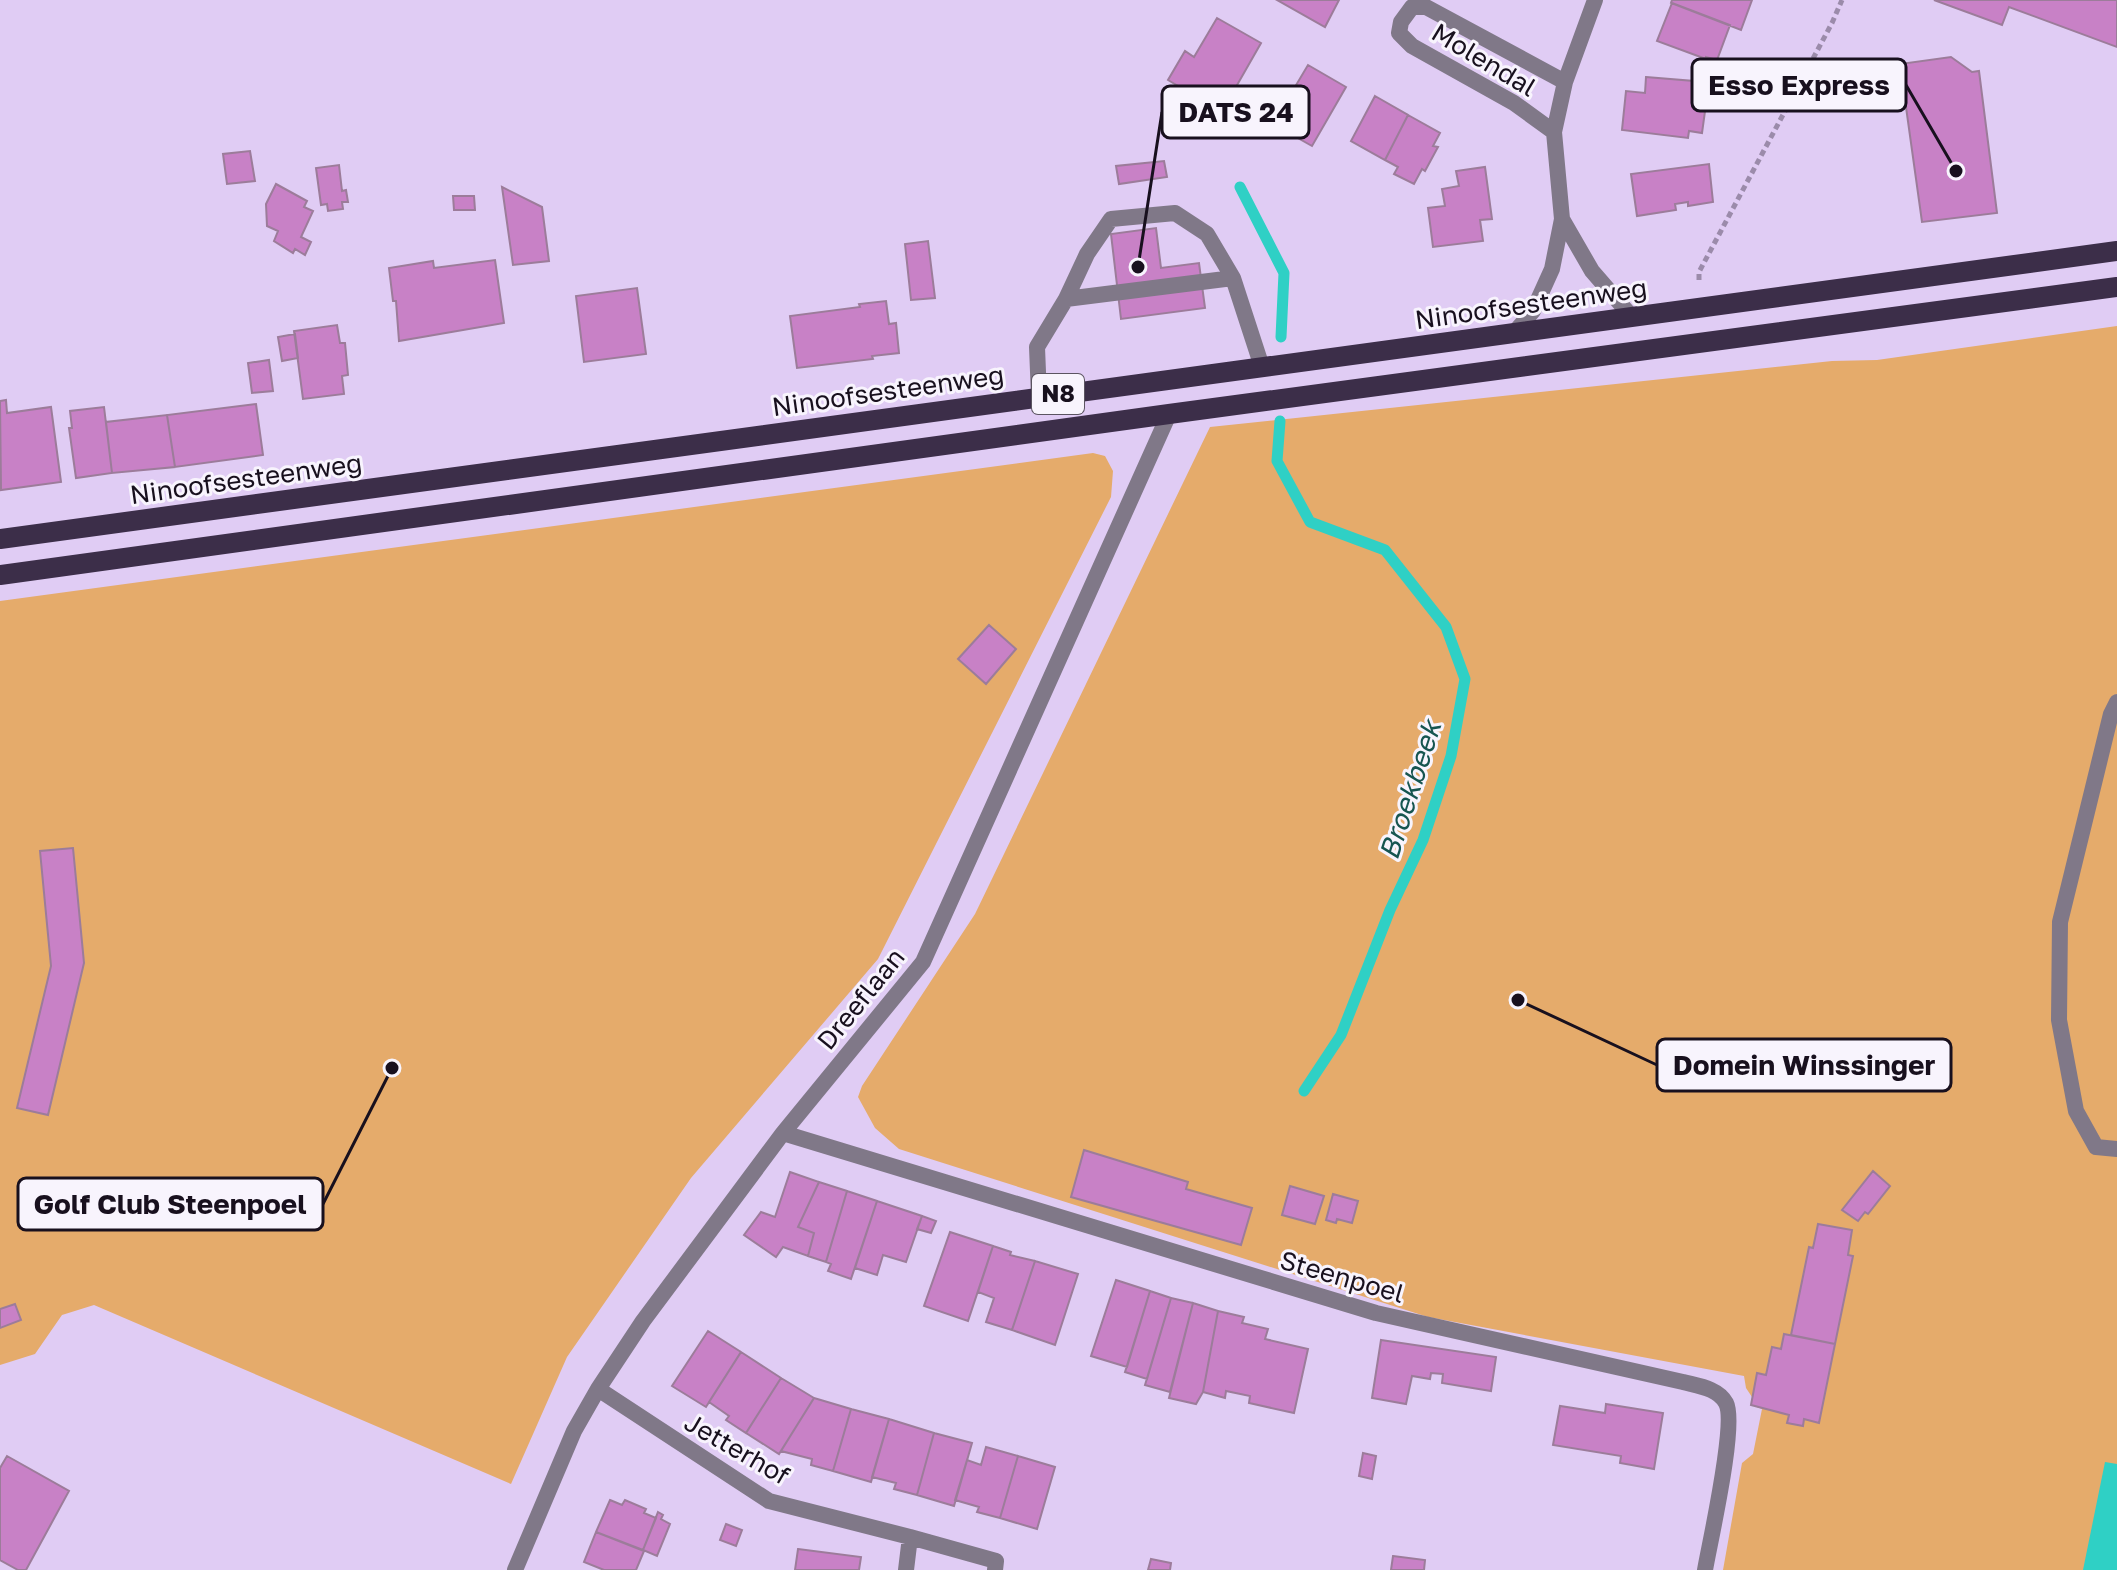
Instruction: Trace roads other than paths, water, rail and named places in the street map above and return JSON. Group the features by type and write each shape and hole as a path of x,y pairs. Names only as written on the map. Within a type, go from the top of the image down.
{"main road":[{"name":"Ninoofsesteenweg","path":"0,539 2117,251"},
{"name":"N8","path":"0,575 2117,287"}],"street":[{"name":"Molendal","path":"1514,333 1533,311 1548,282 1562,219 1554,132 1565,82 1595,0"},
{"name":"Molendal","path":"1554,132 1514,103 1412,46 1399,33 1401,22 1412,7 1426,7 1565,82"},
{"path":"1039,397 1037,347 1066,299 1087,254 1111,219 1175,213 1207,234 1233,278 1262,367"},
{"name":"Molendal","path":"1562,219 1592,271 1631,316"},
{"path":"1066,299 1233,278"},
{"name":"Dreeflaan","path":"515,1570 574,1431 643,1321 783,1133 923,962 1169,414"},
{"path":"2117,702 2111,714 2060,922 2059,1020 2076,1111 2096,1147 2117,1149"},
{"name":"Steenpoel","path":"783,1133 1376,1313 1717,1392 1728,1405 1729,1433 1705,1570"},
{"name":"Jetterhof","path":"598,1389 769,1501 996,1561 995,1570"},
{"path":"906,1570 910,1537"}],"waterway":[{"name":"Broekbeek","path":"1240,187 1284,273 1281,337"},
{"name":"Broekbeek","path":"1280,421 1277,461 1310,522 1385,550 1446,627 1465,679 1451,756 1423,840 1390,910 1341,1035 1304,1091"}],"place":[{"name":"Esso Express","path":"1956,171"},
{"name":"DATS 24","path":"1138,267"},
{"name":"Domein Winssinger","path":"1518,1000"},
{"name":"Golf Club Steenpoel","path":"392,1068"}]}
